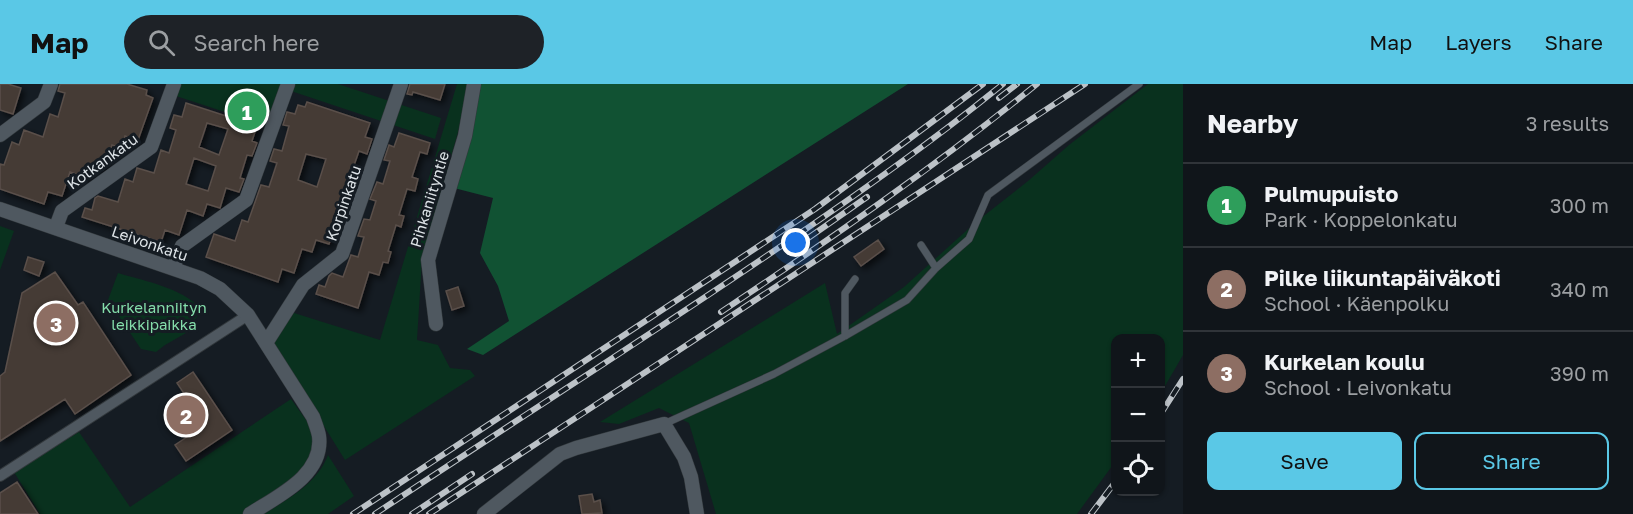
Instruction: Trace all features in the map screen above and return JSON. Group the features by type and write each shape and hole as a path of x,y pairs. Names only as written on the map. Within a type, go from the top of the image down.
{"street":[{"path":"0,135 44,102 51,84"},
{"name":"Kotkankatu","path":"56,227 62,211 151,147 174,84"},
{"path":"173,268 182,246 246,200 288,84"},
{"name":"Korpinkatu","path":"266,343 303,285 342,254 401,84"},
{"name":"Pihkaniityntie","path":"436,324 428,260 465,136 474,84"},
{"name":"Leivonkatu","path":"0,209 200,278 220,289 249,315 313,417 319,435 318,455 309,470 295,484 250,514"},
{"path":"0,476 249,315"},
{"path":"484,514 560,454 664,424 684,457 691,477 697,514"}],"lane":[{"path":"664,424 774,374 907,300 936,268 969,239 988,195 1139,84"},
{"path":"921,245 936,268"},
{"path":"845,336 845,293 855,279"}],"green space":[{"path":"180,84 281,84 267,126 176,96"},
{"path":"294,84 338,84 441,118 435,139 291,91"},
{"path":"457,84 468,84 458,132 422,259 417,340 438,345 450,368 470,370 475,376 345,460 273,344 291,312 380,340"},
{"path":"480,84 908,84 483,355 467,349 509,321 498,286 480,253 493,198 454,188"},
{"path":"1148,84 1183,84 1183,355 1165,386 1165,334 1111,334 1111,467 1077,514 716,514 689,423 659,408 619,424 600,422 825,283 837,334 904,287 976,222 1069,145"},
{"path":"0,226 14,231 0,270"},
{"name":"Kurkelanniityn leikkipaikka","path":"118,273 173,290 202,309 186,333 156,352 141,349 108,300"},
{"path":"291,399 311,427 314,450 306,468 292,481 243,514 40,514 14,472 79,432 130,507"},
{"path":"328,455 354,496 328,514 264,514 310,482"}],"building":[{"path":"0,84 21,88 13,114 0,110"},
{"path":"60,84 127,84 147,90 146,95 153,98 138,140 125,136 121,148 112,145 103,170 92,166 87,178 70,172 62,196 48,192 44,204 0,189 0,164 4,165 12,142 19,145 24,130 43,137 50,114 58,117 65,93 58,91"},
{"path":"410,84 445,84 440,100 413,92 412,95 407,94"},
{"path":"307,102 370,123 365,137 372,139 367,154 359,151 351,174 359,176 356,187 349,185 341,210 347,212 341,229 335,227 329,244 316,240 312,252 302,249 294,273 282,269 278,282 206,257 214,234 235,241 242,220 248,222 261,185 269,187 277,163 270,161 274,149 282,151 289,126 283,125 287,112 295,114 298,105 305,107","holes":["306,154 326,159 317,187 298,180"]},
{"path":"186,103 257,126 252,141 257,143 252,156 247,155 240,178 244,179 239,192 226,188 220,208 207,204 203,216 187,210 179,235 165,230 161,242 82,217 85,208 92,210 95,198 98,196 118,202 125,179 133,182 137,168 154,173 161,150 169,153 176,130 170,128 174,115 182,117","holes":["207,123 228,129 219,155 199,147","194,158 216,166 208,191 186,184"]},
{"path":"399,133 430,143 427,154 420,152 412,177 418,179 415,191 407,189 399,215 404,216 401,227 396,225 388,251 391,252 388,263 383,262 379,275 369,272 358,308 316,294 319,285 325,287 332,273 343,277 351,255 358,257 364,237 358,236 364,219 370,220 376,201 370,199 377,182 383,184 390,161 384,160 389,145 394,147"},
{"path":"878,240 884,249 861,266 854,257"},
{"path":"28,257 44,262 39,276 24,270"},
{"path":"55,272 78,305 83,302 131,375 75,414 65,399 0,441 0,376 5,372 22,293"},
{"path":"458,287 464,306 452,310 446,291"},
{"path":"193,372 232,430 186,461 175,445 205,425 177,383"},
{"path":"17,482 38,514 0,514 0,493"},
{"path":"592,494 594,502 600,500 602,513 582,514 579,496"}],"railway":[{"path":"353,514 815,209 983,84"},
{"path":"375,514 795,236 916,151 1003,84"},
{"path":"999,98 1017,84"},
{"path":"721,312 882,202 1037,84"},
{"path":"429,514 1085,84"},
{"path":"791,250 867,197"},
{"path":"1165,407 1183,379"},
{"path":"412,514 472,474"},
{"path":"1091,514 1111,488"}],"place":[{"name":"Pulmupuisto","path":"247,111"},
{"name":"Kurkelan koulu","path":"56,323"},
{"name":"Pilke liikuntapäiväkoti","path":"186,415"}]}
